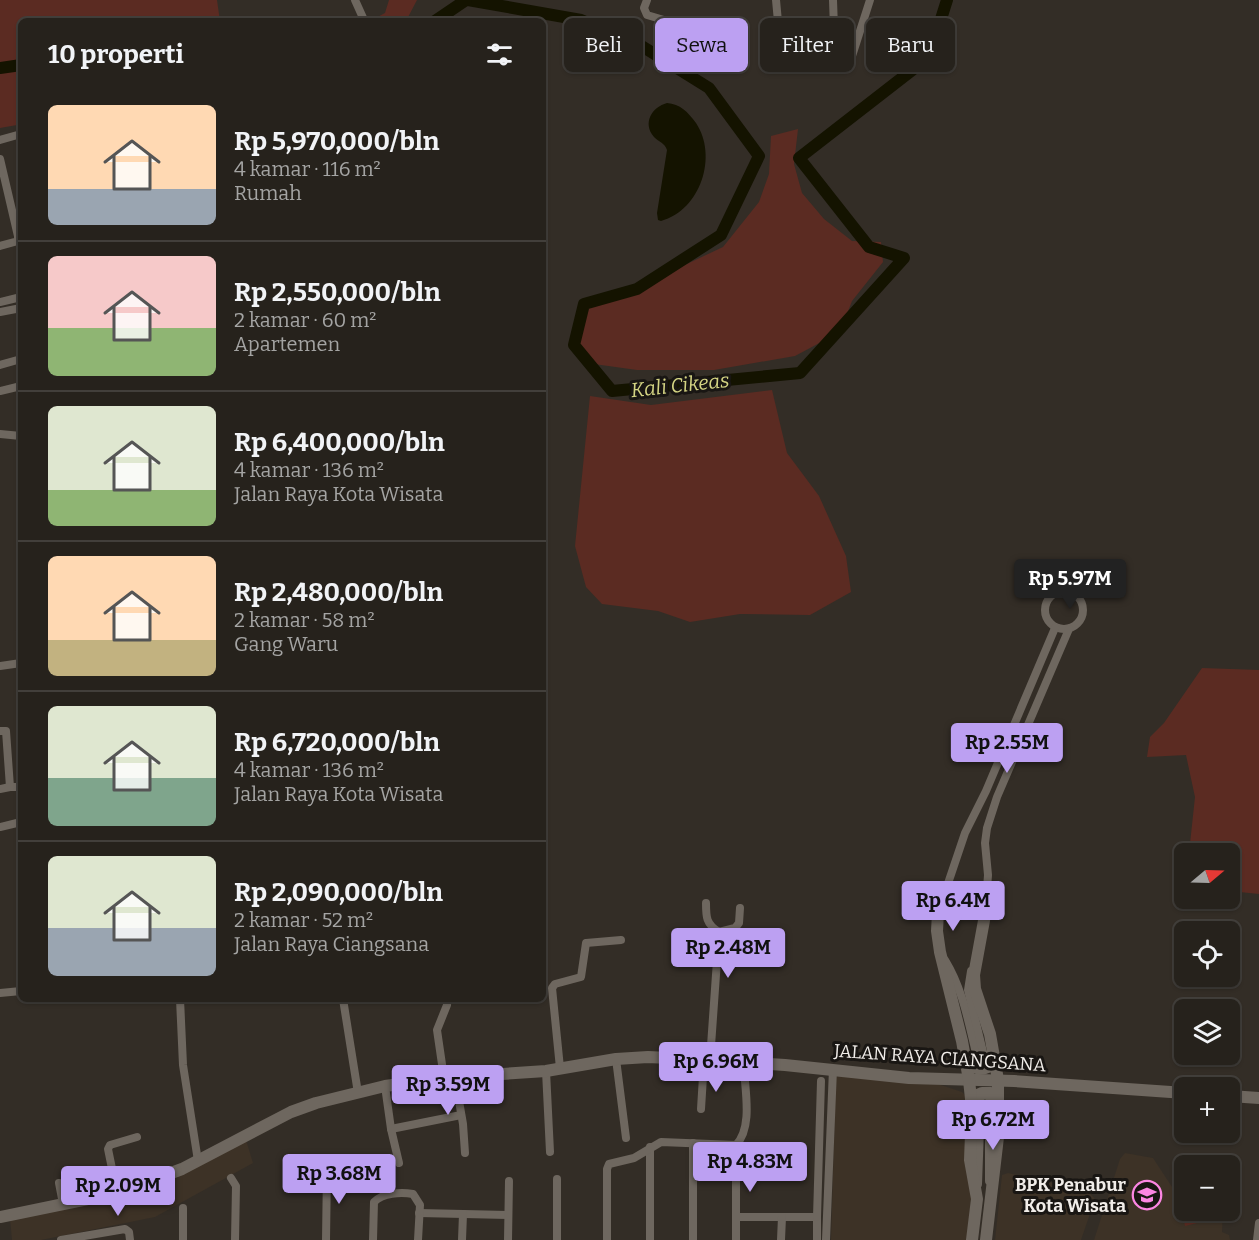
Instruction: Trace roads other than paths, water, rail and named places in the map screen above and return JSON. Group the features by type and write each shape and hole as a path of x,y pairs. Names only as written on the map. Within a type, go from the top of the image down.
{"main road":[{"path":"972,1240 977,1199 970,1160 985,1100 998,1080 981,1062 940,952 937,931 943,906 954,912 982,913 982,933 974,975 975,989 990,1034 981,1062 969,1080 985,1100 998,1141 986,1240"},
{"name":"JALAN RAYA CIANGSANA","path":"0,1217 117,1193 182,1169 291,1112 316,1103 385,1086 450,1078 546,1071 616,1059 648,1057 707,1060 909,1078 998,1080 1174,1092"},
{"path":"1240,1097 1259,1098"}],"street":[{"path":"355,0 363,18"},
{"path":"647,0 644,8 647,15 657,18"},
{"path":"776,0 778,18"},
{"path":"833,0 835,56 838,59 849,59 852,56 870,0"},
{"path":"0,140 18,135"},
{"path":"0,159 18,236 18,241 15,243 0,246"},
{"path":"0,302 18,298"},
{"path":"0,312 18,310"},
{"path":"0,365 18,360"},
{"path":"0,392 18,387"},
{"path":"0,434 18,436"},
{"path":"1064,590 1077,595 1084,610 1082,619 1077,626 1069,629 1055,628 1046,617 1046,602 1050,596 1064,590"},
{"path":"943,906 965,833 986,791 1055,628"},
{"path":"982,913 987,899 988,875 985,843 996,797 1069,629"},
{"path":"0,666 18,663"},
{"path":"0,731 6,731 10,787"},
{"path":"0,789 18,787"},
{"path":"0,827 18,823"},
{"path":"706,903 707,922 718,932"},
{"path":"718,932 735,928 739,923 740,908"},
{"path":"701,1109 718,932"},
{"path":"560,1068 552,988 555,984 581,977 586,943 621,940"},
{"path":"0,993 18,991"},
{"path":"180,1002 183,1065 198,1161"},
{"path":"343,1002 358,1093"},
{"path":"447,1005 437,1030 461,1116 465,1153"},
{"path":"616,1059 626,1138"},
{"path":"736,1240 736,1145 745,1129 744,1068"},
{"path":"826,1240 833,1070"},
{"path":"546,1071 550,1152"},
{"path":"817,1240 821,1081"},
{"path":"385,1086 399,1162"},
{"path":"392,1129 461,1116"},
{"path":"117,1193 108,1149 110,1145 137,1137"},
{"path":"607,1240 609,1164 634,1158 661,1142 736,1145"},
{"path":"693,1143 693,1240"},
{"path":"650,1147 650,1240"},
{"path":"326,1240 327,1169"},
{"path":"231,1178 236,1186 235,1240"},
{"path":"556,1240 557,1179"},
{"path":"508,1240 509,1181"},
{"path":"59,1183 63,1204"},
{"path":"373,1240 374,1202 396,1194 413,1194 420,1205 418,1240"},
{"path":"183,1208 183,1240"},
{"path":"419,1213 508,1215"},
{"path":"462,1240 463,1214"},
{"path":"736,1217 817,1217"},
{"path":"781,1240 782,1217"},
{"path":"1257,1240 1259,1223"},
{"path":"61,1240 80,1239 125,1229 129,1232 130,1240"}],"waterway":[{"name":"Kali Cikeas","path":"439,18 466,0"},
{"name":"Kali Cikeas","path":"468,0 581,20 640,45 709,88 759,156 721,235 637,289 584,304 574,345 612,391 800,373 904,258 869,247 799,158 929,57 947,0"},
{"name":"Kali Cikeas","path":"0,68 18,65"}],"place":[{"name":"BPK Penabur Kota Wisata","path":"1147,1195"}]}
